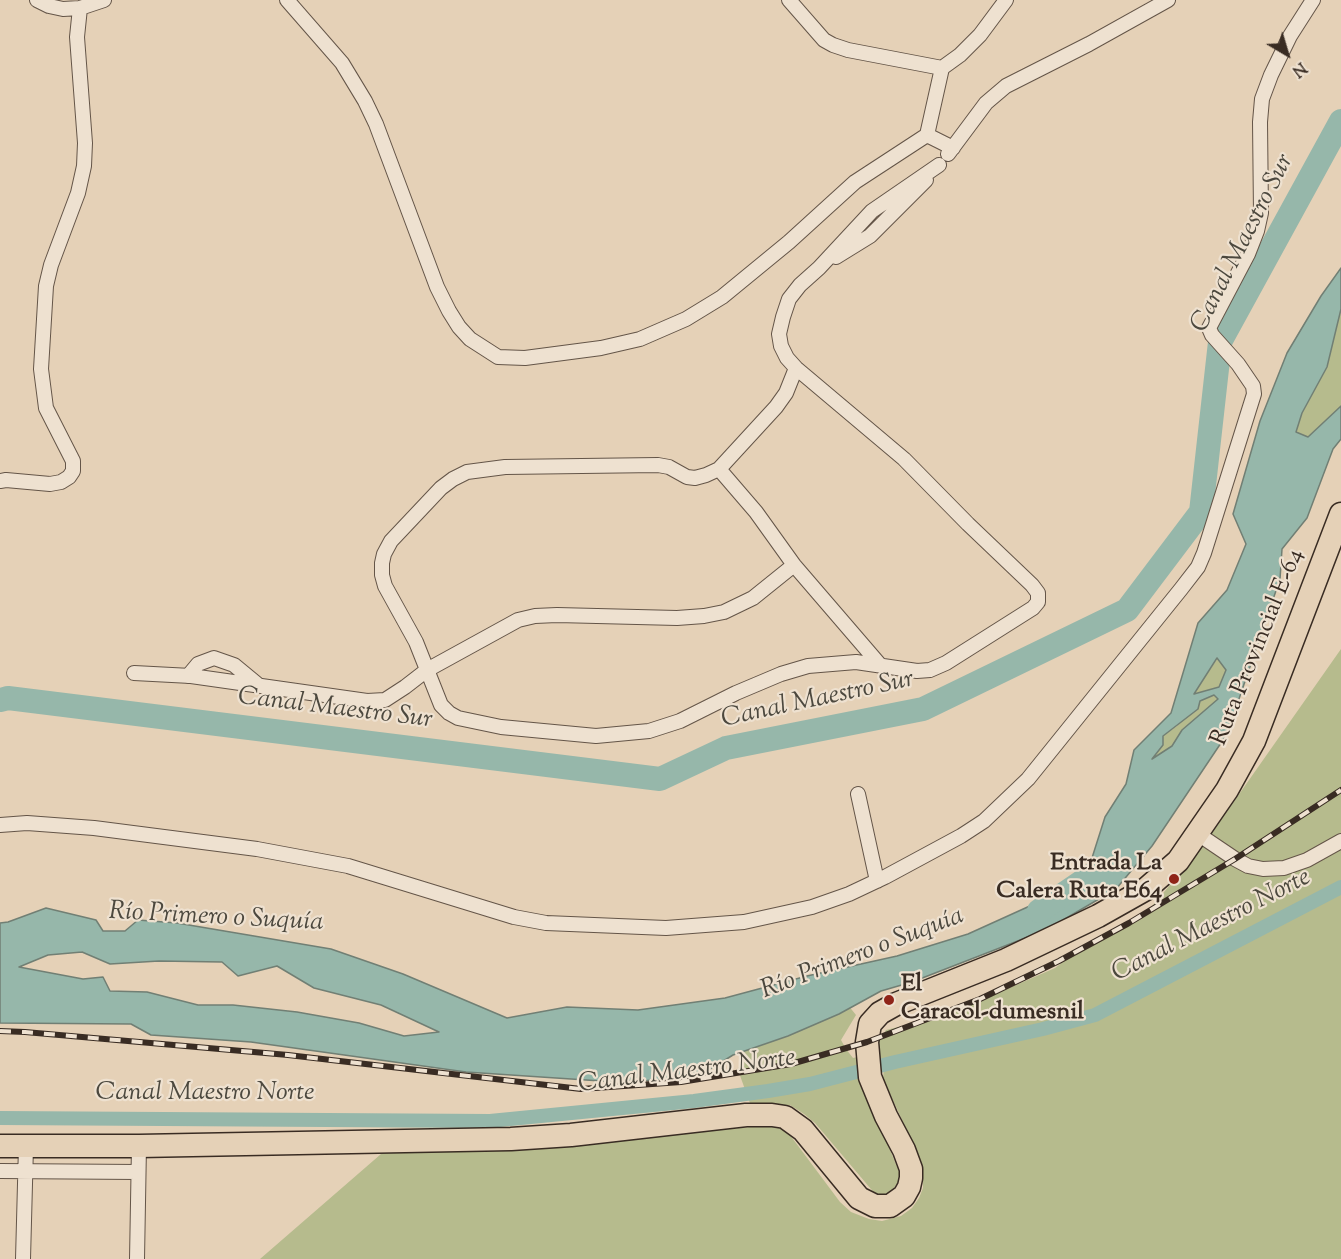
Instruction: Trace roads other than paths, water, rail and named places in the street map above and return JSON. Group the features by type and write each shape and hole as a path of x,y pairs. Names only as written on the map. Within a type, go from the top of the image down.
{"main road":[{"name":"Ruta Provincial E-64","path":"139,1146 511,1139 571,1135 754,1114 780,1116 797,1125 859,1198 867,1204 882,1207 897,1202 909,1187 911,1169 879,1102 870,1077 867,1038 870,1024 874,1018 896,1004 1024,952 1133,897 1167,872 1198,834 1227,790 1262,725 1341,513"},
{"path":"0,1146 139,1146"}],"street":[{"path":"37,0 63,9 80,8 104,0"},
{"path":"287,0 342,63 365,102 376,124 437,287 459,327 470,339 498,357 525,358 601,348 640,339 686,319 722,297 781,249 855,182 927,135 942,68 960,55 980,35 1006,0"},
{"path":"789,0 824,40 833,45 942,68"},
{"path":"796,368 786,393 776,407 719,469 695,478 658,465 505,467 467,472 453,478 441,488 392,541 384,554 382,563 385,586 412,634 441,705 448,714 501,727 596,736 618,736 663,728 736,693 781,674 808,666 856,662 917,671 930,670 1033,608 1038,602 1038,593 1032,585 904,459 796,368 787,358 781,346 779,333 789,299 800,285 819,268 876,230 917,190 953,148 986,103 1006,86 1168,0"},
{"path":"0,825 27,823 94,828 314,858 348,866 514,917 546,923 666,928 744,922 812,907 878,881 961,836 984,821 1028,778 1198,567 1214,525 1254,394 1253,386 1238,364 1212,335 1209,328 1248,254 1257,231 1260,213 1262,99 1290,36 1313,0"},
{"path":"0,481 50,484 61,482 73,471 73,461 46,408 41,369 46,286 51,265 78,193 84,166 85,143 77,37 80,8"},
{"path":"927,135 953,148"},
{"path":"719,469 750,505 794,565 880,665"},
{"path":"134,673 188,676 374,701 394,695 427,670 518,620 535,616 677,618 705,616 723,612 753,598 794,565"},
{"path":"188,676 198,664 214,658 234,665 258,685"},
{"path":"858,794 878,881"},
{"path":"1198,834 1235,860 1263,869 1284,868 1307,860 1341,841"},
{"path":"23,1259 26,1146"},
{"path":"137,1259 139,1146"},
{"path":"0,1171 138,1172"}],"water":[{"path":"1341,268 1341,309 1327,367 1302,413 1296,432 1308,437 1341,406 1341,439 1333,449 1307,518 1282,549 1280,579 1227,734 1152,846 1116,889 1046,930 912,982 881,991 839,1014 788,1036 733,1055 696,1078 616,1082 466,1072 251,1042 151,1035 131,1024 0,1023 0,923 46,908 96,920 103,931 125,931 138,920 177,923 331,949 403,974 507,1018 567,1007 638,1010 725,998 807,976 897,956 968,934 1032,905 1075,890 1091,861 1105,817 1126,784 1134,750 1171,713 1198,623 1227,590 1246,544 1233,514 1260,421 1287,353 1321,296","holes":["1217,658 1226,670 1219,687 1194,694","1214,695 1218,699 1182,730 1172,746 1152,759 1163,745 1163,736 1198,709 1200,701","82,952 110,964 159,961 222,962 238,976 277,966 314,988 381,1005 439,1032 404,1036 359,1023 297,1012 233,1005 198,1005 147,992 110,991 103,977 83,979 19,967 48,955"]}],"waterway":[{"name":"Canal Maestro Sur","path":"0,700 8,698 660,779 726,748 923,709 1127,610 1201,512 1220,342 1341,121"},
{"name":"Río Primero o Suquía","path":"1039,911 1105,866"},
{"name":"Canal Maestro Norte","path":"0,1118 490,1121 694,1101 810,1084 1095,1015 1341,887"}],"railway":[{"path":"0,1031 288,1055 581,1089 681,1082 791,1064 867,1042 980,999 1059,961 1129,923 1235,859 1341,790"}],"place":[{"name":"Entrada La Calera Ruta E64","path":"1174,879"},
{"name":"El Caracol-dumesnil","path":"889,1000"}]}
